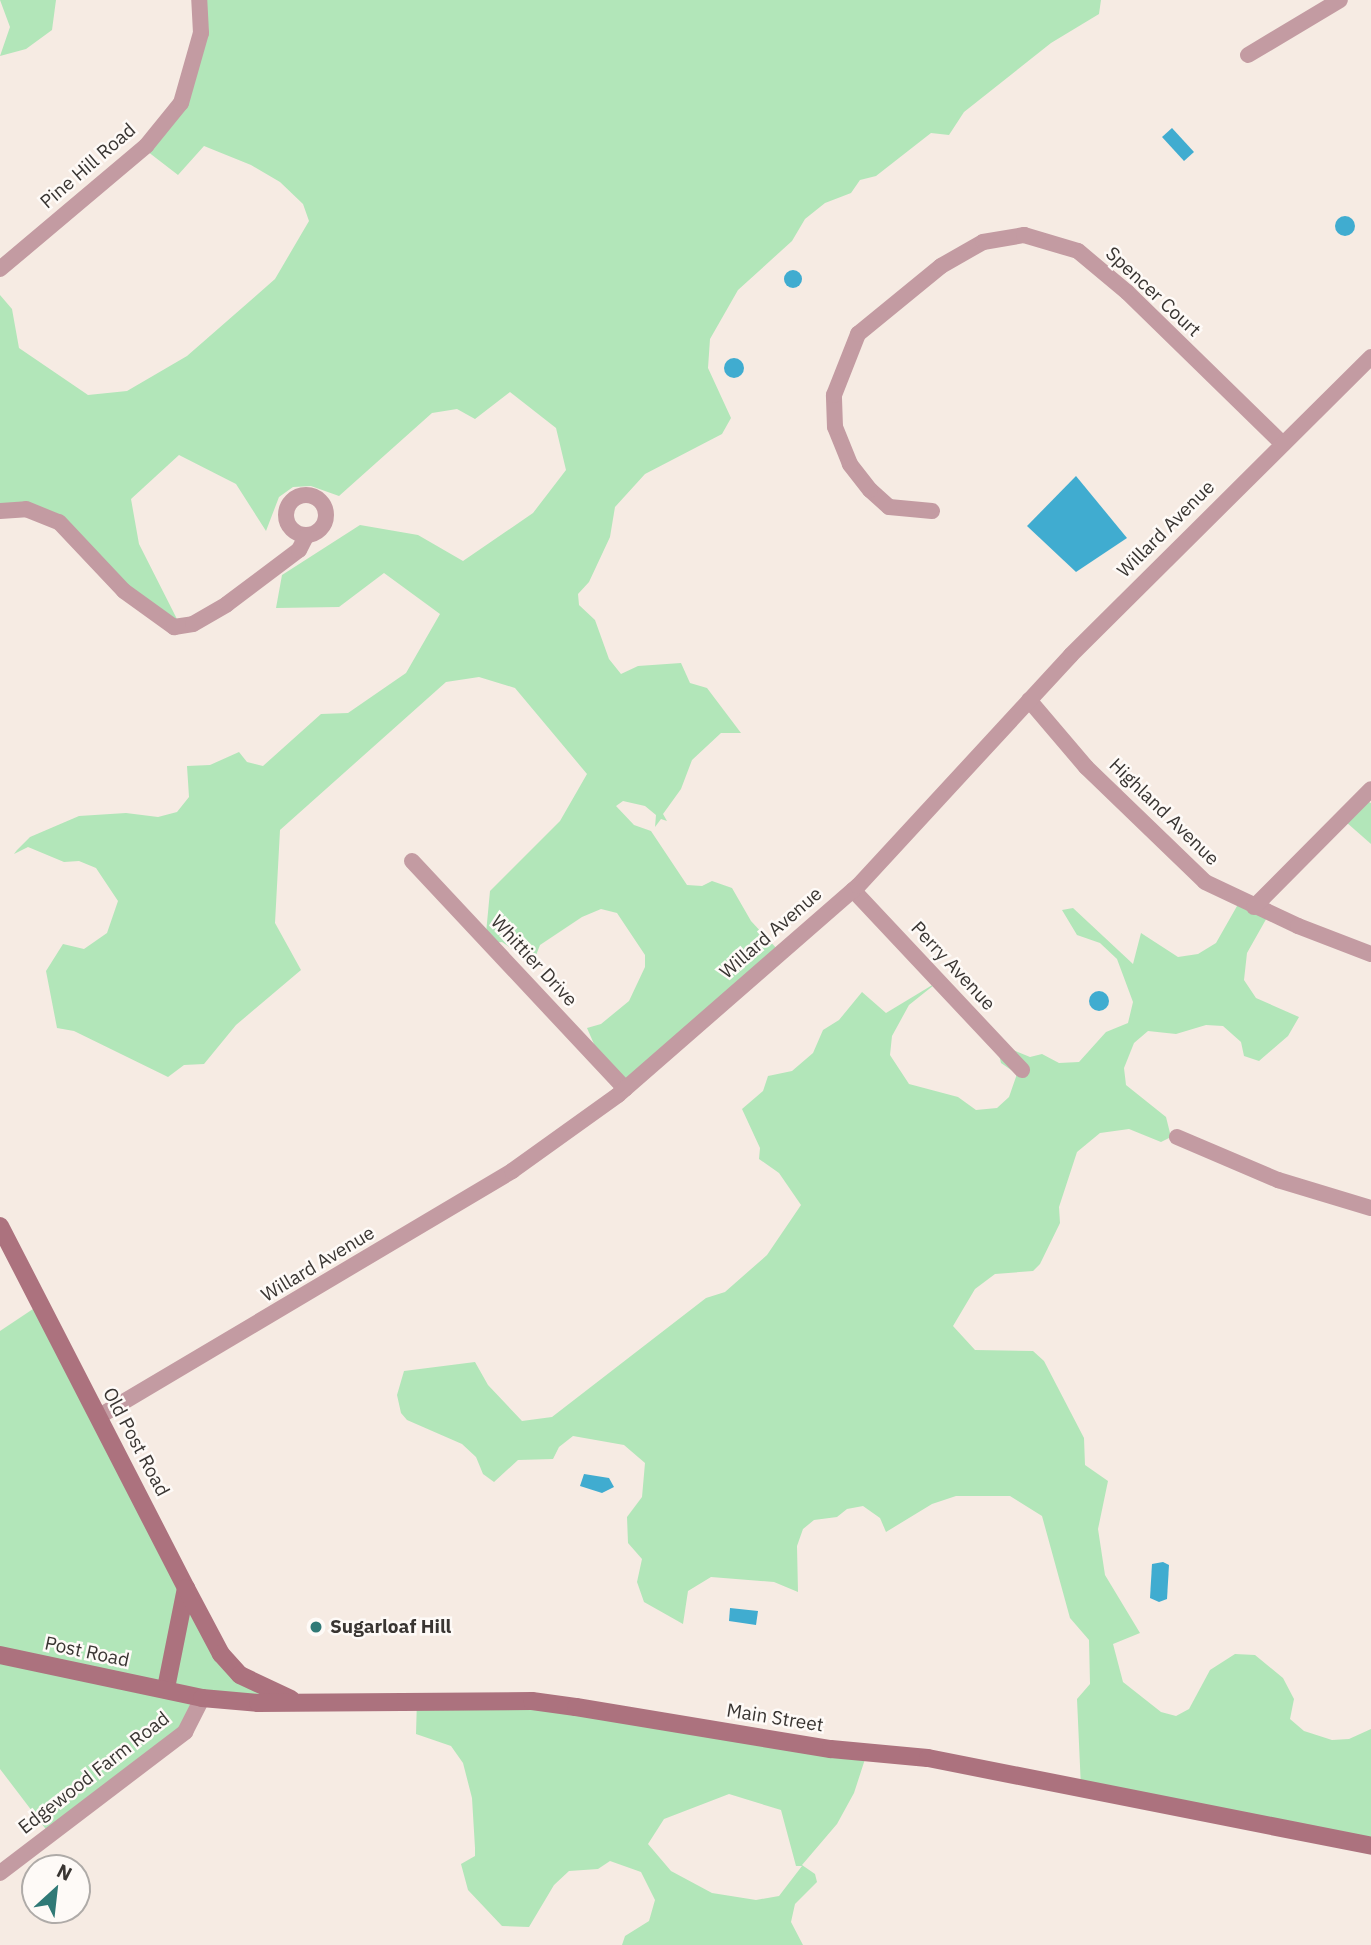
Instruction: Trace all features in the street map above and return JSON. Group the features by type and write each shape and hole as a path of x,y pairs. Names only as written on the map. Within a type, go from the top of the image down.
{"main road":[{"name":"Old Post Road","path":"0,1226 221,1654 240,1675 304,1704"},
{"path":"166,1689 186,1588"},
{"name":"Post Road","path":"0,1655 166,1689"},
{"name":"Main Street","path":"166,1689 202,1698 304,1704 532,1702 565,1706 831,1749 928,1758 1371,1846"}],"street":[{"name":"Pine Hill Road","path":"0,269 146,146 181,103 201,33 199,0"},
{"path":"1248,55 1340,0"},
{"name":"Spencer Court","path":"932,511 889,507 870,490 850,464 835,427 834,395 858,334 941,266 983,242 1024,235 1078,251 1127,292 1283,444"},
{"name":"Willard Avenue","path":"98,1417 512,1171 625,1088 853,890 1029,700 1371,357"},
{"path":"0,511 26,509 58,522 124,591 174,627 193,624 227,604 299,550 306,536"},
{"name":"Highland Avenue","path":"1029,700 1086,767 1205,882 1254,907 1371,954"},
{"path":"1254,907 1371,789"},
{"name":"Whittier Drive","path":"412,861 625,1088"},
{"name":"Perry Avenue","path":"853,890 1022,1070"},
{"path":"1177,1137 1278,1180 1371,1208"},
{"name":"Edgewood Farm Road","path":"0,1873 185,1731 202,1698"}],"green space":[{"path":"0,0 56,0 52,30 26,49 0,56 10,27"},
{"path":"200,0 1101,0 1099,14 1051,43 964,112 949,135 931,133 876,176 860,180 851,193 825,203 805,219 792,241 738,290 710,339 708,368 731,418 722,434 645,474 615,507 610,537 589,582 578,594 579,605 595,620 609,659 621,674 638,666 681,663 690,683 707,688 741,733 721,733 692,760 681,789 663,814 667,821 661,819 655,827 656,815 645,806 623,801 616,806 634,825 651,831 687,885 702,886 712,881 732,888 751,921 779,951 627,1085 597,1051 587,1028 601,1024 629,1001 645,967 645,955 617,913 601,909 582,917 540,945 533,963 502,942 485,944 490,891 560,821 587,774 515,688 479,677 446,682 280,830 275,923 301,970 236,1025 204,1064 184,1065 168,1077 74,1031 57,1028 46,971 63,944 84,949 107,933 118,901 96,868 79,861 64,862 28,847 14,854 17,850 30,837 79,816 126,813 158,817 177,812 189,797 187,766 210,765 239,752 247,762 263,766 321,714 348,713 406,673 440,614 384,573 339,607 276,608 282,575 360,525 418,535 463,561 533,513 566,470 556,428 510,392 475,419 457,409 432,413 339,496 311,486 293,487 279,497 266,531 236,484 179,455 131,499 139,544 180,625 158,616 61,520 0,508 0,295 12,309 19,348 88,395 127,391 187,356 275,279 309,221 303,204 280,182 251,165 204,146 178,175 143,148 181,103"},
{"path":"1363,799 1371,803 1371,844 1346,822"},
{"path":"1241,899 1269,914 1247,953 1244,980 1256,998 1299,1017 1288,1036 1259,1061 1244,1056 1241,1042 1223,1026 1206,1025 1176,1034 1148,1031 1134,1043 1124,1068 1126,1085 1166,1117 1171,1137 1161,1142 1129,1129 1100,1133 1077,1152 1059,1207 1060,1223 1040,1264 1033,1271 995,1274 975,1289 953,1326 975,1350 1033,1351 1044,1361 1084,1438 1085,1465 1108,1481 1098,1529 1105,1575 1140,1633 1113,1644 1123,1682 1161,1712 1176,1716 1189,1709 1210,1670 1235,1654 1255,1655 1283,1678 1294,1699 1290,1719 1304,1731 1332,1740 1349,1739 1371,1729 1371,1843 1081,1788 1077,1699 1090,1684 1089,1640 1070,1618 1042,1516 1010,1496 956,1496 932,1504 886,1532 880,1518 863,1506 847,1509 837,1517 814,1520 803,1529 797,1546 798,1592 774,1582 711,1577 688,1591 683,1624 644,1602 637,1582 642,1559 628,1543 627,1517 642,1497 645,1463 624,1445 573,1436 559,1447 553,1459 518,1460 494,1482 483,1474 476,1457 462,1444 407,1420 401,1413 397,1395 404,1371 475,1362 488,1385 522,1421 552,1417 706,1298 725,1292 767,1255 801,1205 779,1173 759,1159 760,1148 742,1109 763,1091 768,1076 792,1071 813,1053 823,1030 839,1020 862,992 886,1013 939,981 909,1005 892,1036 890,1055 909,1084 958,1097 976,1110 997,1108 1009,1097 1017,1074 1001,1063 996,1043 1030,1057 1042,1054 1059,1063 1079,1062 1106,1032 1128,1023 1133,1002 1117,959 1100,943 1077,935 1062,910 1073,908 1133,964 1141,933 1178,957 1198,954 1216,943"},
{"path":"42,1303 236,1667 292,1698 204,1695 198,1713 48,1832 0,1769 0,1331"},
{"path":"493,1694 867,1753 854,1793 837,1824 802,1865 815,1874 817,1882 795,1904 791,1922 803,1945 622,1945 625,1936 649,1921 655,1900 641,1872 610,1861 598,1869 569,1871 554,1885 529,1927 502,1926 468,1890 461,1864 475,1856 472,1798 463,1763 451,1746 416,1734 417,1699","holes":["729,1794 781,1810 796,1866 802,1866 779,1896 756,1900 712,1893 671,1871 648,1844 664,1819"]}],"water":[{"path":"1172,128 1194,152 1184,161 1162,137"},
{"path":"1345,216 1352,219 1355,226 1352,233 1345,236 1338,233 1335,226 1338,219"},
{"path":"789,270 797,270 802,279 800,286 789,288 784,283 784,275"},
{"path":"734,358 741,361 744,368 741,375 734,378 727,375 724,368 727,361"},
{"path":"1076,476 1127,538 1076,572 1027,526"},
{"path":"1099,991 1106,994 1109,1001 1106,1008 1099,1011 1092,1008 1089,1001 1092,994"},
{"path":"584,1474 609,1478 614,1487 602,1493 580,1486"},
{"path":"1163,1562 1169,1565 1167,1599 1159,1602 1150,1598 1152,1564"},
{"path":"730,1608 758,1611 756,1625 729,1621"}],"place":[{"name":"Sugarloaf Hill","path":"316,1627"}]}
